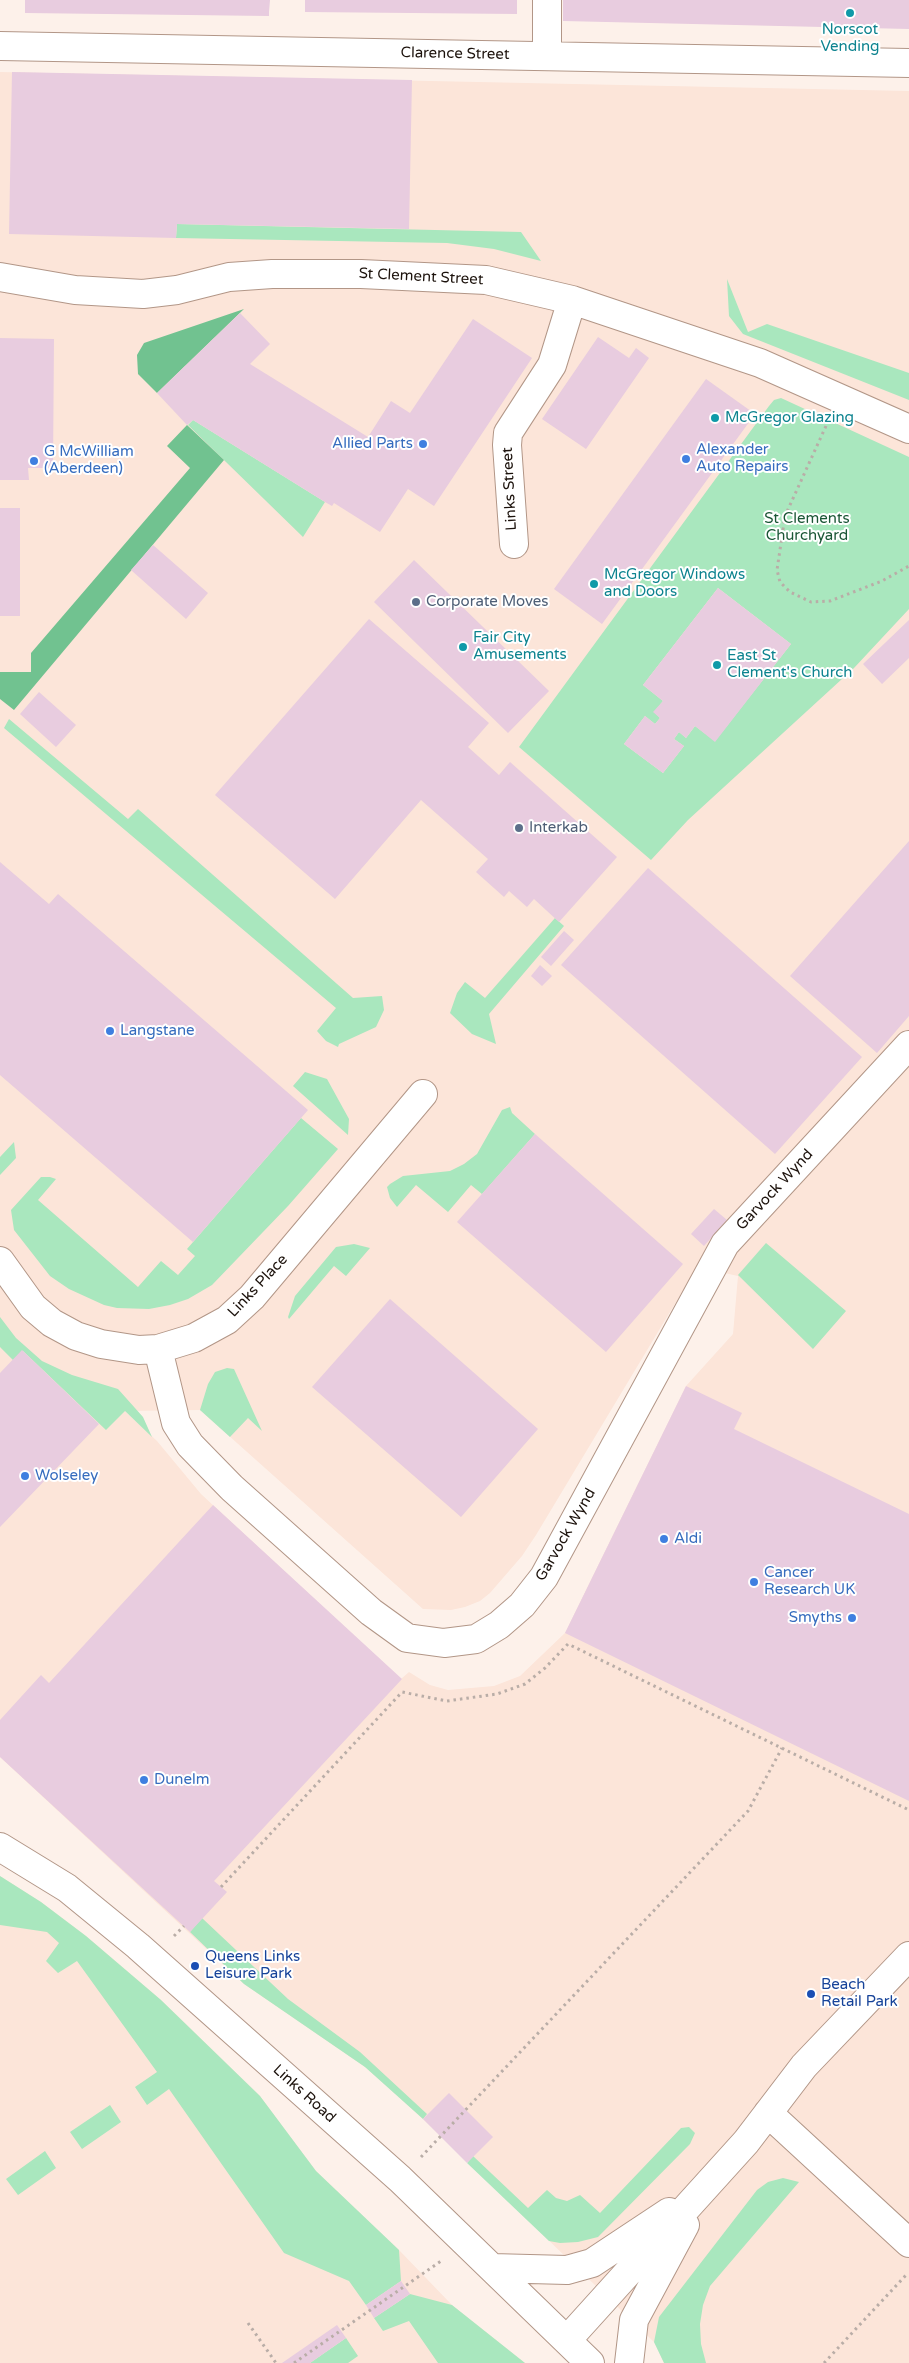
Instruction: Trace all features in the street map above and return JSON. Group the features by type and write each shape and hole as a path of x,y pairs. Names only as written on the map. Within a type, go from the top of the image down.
{"street":[{"path":"547,56 548,0"},
{"name":"Clarence Street","path":"0,46 909,63"},
{"name":"St Clement Street","path":"0,277 75,290 143,294 177,290 229,277 264,274 465,277 517,286 572,300 760,363 909,429"},
{"name":"Links Street","path":"514,544 507,445 508,433 552,365 572,300"},
{"name":"Garvock Wynd","path":"158,1349 176,1423 190,1445 232,1488 371,1612 407,1638 444,1643 476,1639 499,1625 522,1605 544,1577 725,1244 909,1045"},
{"name":"Links Place","path":"0,1261 33,1307 63,1330 92,1342 129,1350 158,1349 204,1333 234,1315 252,1297 423,1094"},
{"name":"Links Road","path":"0,1847 67,1888 138,1946 400,2179 590,2363"},
{"path":"567,2340 746,2142 804,2066 909,1956"},
{"path":"768,2112 909,2243"},
{"path":"492,2268 567,2270 592,2263 703,2190"},
{"path":"629,2363 634,2320 703,2190"}],"path":[{"path":"839,397 785,516 777,570 780,582 790,592 811,602 830,601 882,581 909,566"},
{"path":"221,1887 402,1692 426,1698 447,1700 497,1694 525,1684 545,1668 568,1644 909,1810"},
{"path":"400,2179 473,2104 748,1811 782,1748"},
{"path":"294,2363 467,2243"},
{"path":"824,2363 909,2272"},
{"path":"248,2323 276,2363"}],"shaded area":[{"path":"0,72 909,91 909,2363 664,2363 654,2342 423,2119 365,2067 244,1984 0,1757","holes":["697,1267 738,1276 733,1334 686,1386 565,1633 520,1676 494,1686 448,1690 430,1685 409,1672 401,1679 201,1494 157,1441 125,1411 200,1410 423,1609 451,1610 465,1607 480,1601 490,1593 522,1556"]},
{"name":"Queens Links Leisure Park","path":"0,1876 41,1902 86,1936 161,2000 260,2096 316,2171 399,2250 452,2305 525,2363 0,2363"}],"green space":[{"path":"177,224 521,232 541,261 494,249 447,243 176,238"},
{"path":"727,279 748,332 767,324 909,373 909,400 743,334 729,316"},
{"path":"244,309 157,393 138,374 137,355 144,343"},
{"name":"St Clements Churchyard","path":"781,398 909,457 909,609 854,668 688,820 651,860 519,747 774,400","holes":["718,588 791,644 715,741 695,726 686,738 679,732 674,739 684,746 663,773 624,744 645,716 655,724 660,718 654,712 663,701 643,685"]},
{"path":"193,420 325,502 303,537 188,425"},
{"path":"187,425 224,460 14,710 0,699 0,672 31,672 31,653 190,468 167,446"},
{"path":"9,719 128,819 138,809 353,998 382,996 384,1010 376,1027 339,1044 338,1047 326,1041 317,1031 336,1008 4,728"},
{"path":"555,918 564,926 489,1014 496,1044 472,1034 450,1013 457,993 465,982 485,998"},
{"path":"305,1072 327,1079 349,1119 348,1135 293,1086"},
{"path":"510,1107 512,1113 535,1134 482,1194 471,1185 448,1212 416,1185 397,1207 390,1198 387,1187 390,1184 403,1176 450,1171 464,1164 477,1154 502,1110"},
{"path":"301,1118 338,1149 288,1206 212,1285 188,1299 149,1309 117,1308 104,1305 69,1289 50,1276 14,1230 11,1210 41,1177 50,1177 56,1179 38,1200 138,1287 161,1261 178,1275 195,1256 187,1249"},
{"path":"14,1142 16,1158 0,1175 0,1157"},
{"path":"766,1243 846,1311 813,1349 738,1275"},
{"path":"354,1244 370,1248 346,1276 334,1266 289,1319 295,1296 336,1247"},
{"path":"0,1317 16,1338 42,1361 72,1375 118,1389 143,1417 152,1437 125,1411 106,1430 23,1351 13,1360 0,1347"},
{"path":"227,1368 234,1369 262,1431 248,1418 230,1437 200,1410 208,1384 215,1372"},
{"path":"0,1876 41,1902 86,1936 161,2000 260,2096 316,2171 399,2250 401,2281 366,2305 349,2281 284,2253 169,2089 147,2105 135,2087 157,2072 77,1961 58,1973 46,1961 59,1943 47,1932 0,1925"},
{"path":"202,1918 288,1999 360,2052 427,2114 423,2119 365,2067 244,1984 190,1932"},
{"path":"110,2105 121,2122 82,2149 70,2132"},
{"path":"689,2127 695,2133 690,2144 598,2237 578,2242 560,2243 549,2241 467,2163 473,2156 528,2208 547,2190 556,2198 567,2201 580,2195 600,2213 681,2128"},
{"path":"45,2151 56,2168 18,2195 6,2179"},
{"path":"783,2178 799,2182 710,2286 703,2305 700,2324 701,2344 706,2363 664,2363 654,2342 659,2317 757,2190 768,2182"},
{"path":"410,2294 452,2305 525,2363 438,2363 409,2321 383,2331 374,2318"},
{"path":"346,2338 358,2356 348,2363 310,2363"}],"building":[{"path":"25,0 270,0 269,16 25,13"},
{"path":"305,0 517,0 517,14 305,12"},
{"path":"563,0 909,0 909,29 563,21"},
{"path":"12,72 412,80 409,229 177,224 176,238 9,234"},
{"path":"240,313 270,344 250,364 368,437 391,401 410,413 473,319 532,358 434,506 408,489 380,532 334,503 332,506 325,502 193,420 187,425 157,393"},
{"path":"598,337 629,358 636,348 649,358 586,449 542,419"},
{"path":"0,338 54,339 53,468 28,468 29,480 0,480"},
{"path":"706,379 755,414 602,624 554,589"},
{"path":"0,508 20,508 20,616 0,616"},
{"path":"153,545 208,593 186,619 131,570"},
{"path":"414,560 549,691 508,733 374,602"},
{"name":"East St Clement's Church","path":"718,588 791,644 715,742 695,726 686,738 679,732 674,739 684,746 663,773 624,744 645,716 655,724 660,718 653,712 663,701 643,685"},
{"path":"369,619 489,723 468,747 499,775 510,762 617,857 559,922 534,899 527,907 509,891 504,897 476,872 488,859 421,800 335,899 215,795"},
{"path":"909,620 909,658 882,684 863,664"},
{"path":"39,692 76,725 56,747 20,714"},
{"path":"909,841 909,1016 877,1053 790,976"},
{"path":"0,862 49,904 58,894 308,1110 193,1242 0,1075"},
{"path":"648,868 862,1057 775,1154 561,965"},
{"path":"564,931 574,940 551,966 541,957"},
{"path":"540,965 552,976 542,986 531,976"},
{"path":"535,1134 683,1264 606,1352 457,1222"},
{"path":"714,1209 727,1220 704,1246 691,1234"},
{"path":"390,1299 538,1429 461,1517 312,1387"},
{"name":"Wolseley","path":"22,1350 99,1424 0,1527 0,1373"},
{"path":"686,1386 742,1413 734,1429 909,1514 909,1801 565,1633"},
{"path":"213,1505 402,1679 214,1881 227,1892 190,1932 0,1757 0,1720 41,1675 49,1683"},
{"path":"449,2093 493,2137 467,2163 423,2119"},
{"path":"401,2281 410,2294 374,2318 366,2305"},
{"path":"337,2325 346,2338 310,2363 282,2363"}],"place":[{"name":"Norscot Vending","path":"850,13"},
{"name":"McGregor Glazing","path":"715,418"},
{"name":"Allied Parts","path":"423,444"},
{"name":"Alexander Auto Repairs","path":"686,459"},
{"name":"G McWilliam (Aberdeen)","path":"34,461"},
{"name":"McGregor Windows and Doors","path":"594,584"},
{"name":"Corporate Moves","path":"416,602"},
{"name":"Fair City Amusements","path":"463,647"},
{"name":"East St Clement's Church","path":"717,665"},
{"name":"Interkab","path":"519,828"},
{"name":"Langstane","path":"110,1031"},
{"name":"Wolseley","path":"25,1476"},
{"name":"Aldi","path":"664,1539"},
{"name":"Cancer Research UK","path":"754,1582"},
{"name":"Smyths","path":"852,1618"},
{"name":"Dunelm","path":"144,1780"},
{"name":"Queens Links Leisure Park","path":"195,1966"},
{"name":"Beach Retail Park","path":"811,1994"}]}
